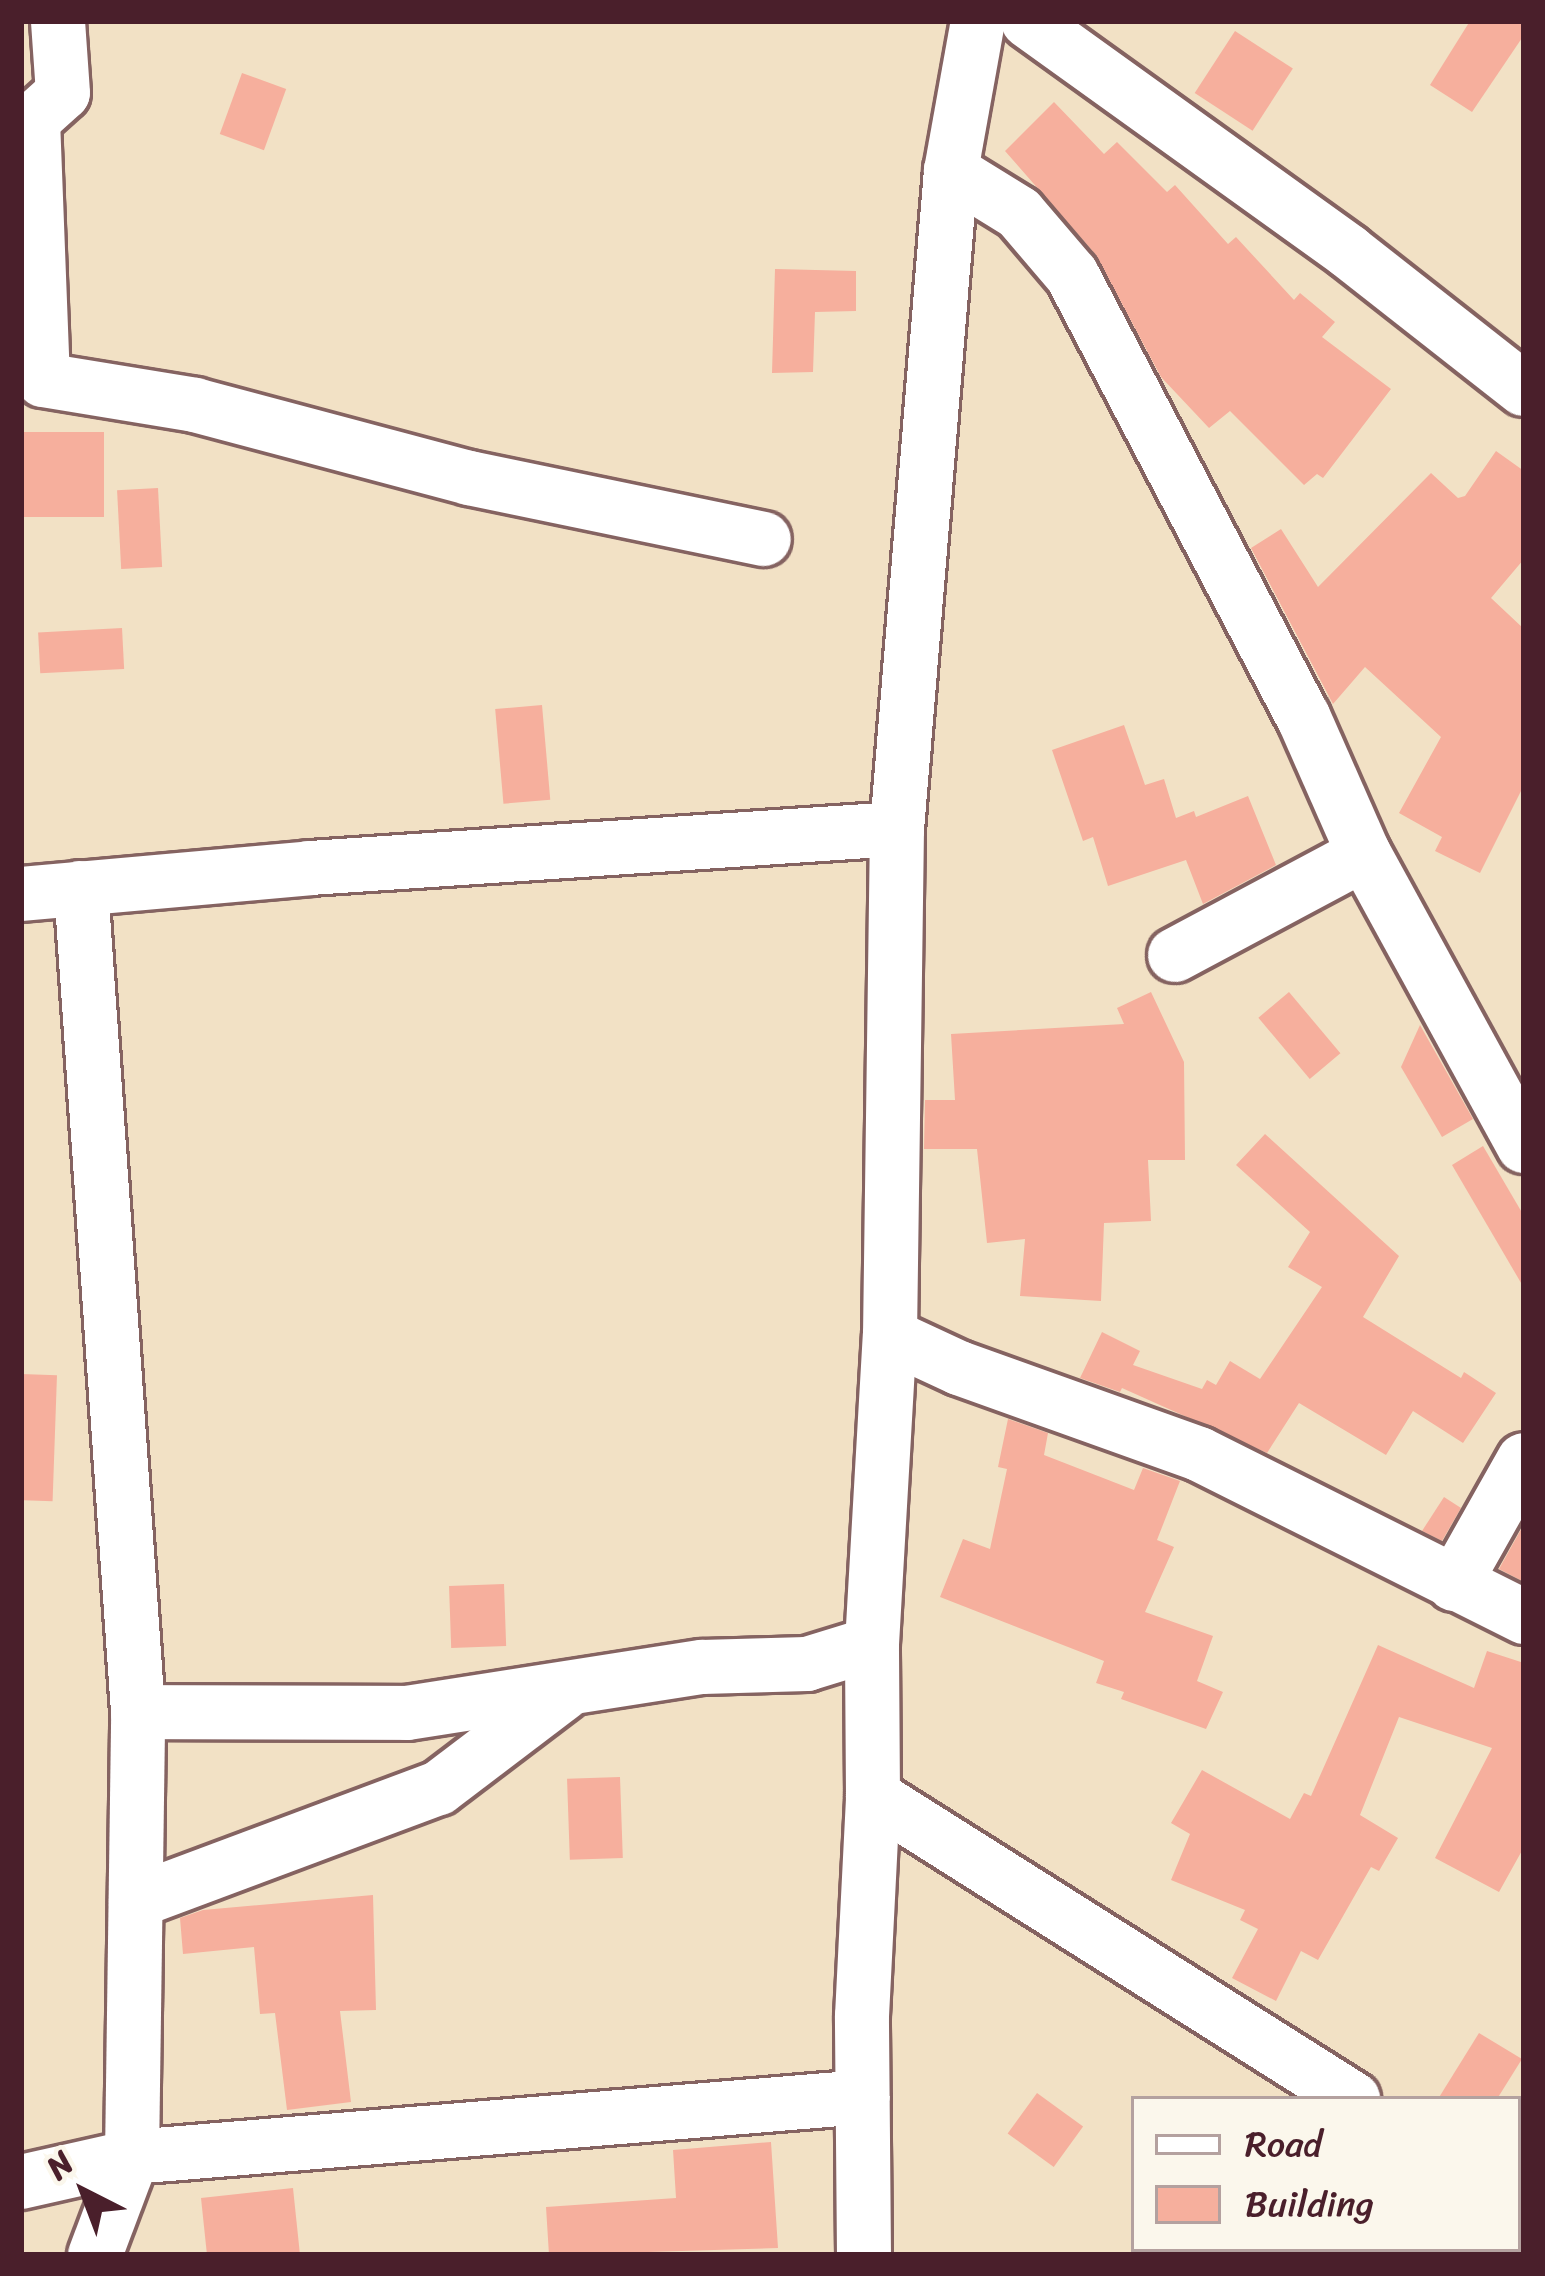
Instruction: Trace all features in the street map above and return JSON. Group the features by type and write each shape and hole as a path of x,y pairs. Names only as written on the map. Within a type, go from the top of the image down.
{"street":[{"path":"58,21 63,93 27,121 32,380 195,405 469,478 764,539"},
{"path":"864,2255 872,1644 890,1336 897,829 951,170 978,21"},
{"path":"1028,21 1349,252 1524,389"},
{"path":"951,170 1019,213 1072,275 1303,716 1364,854 1524,1146"},
{"path":"21,894 897,829"},
{"path":"1175,955 1364,854"},
{"path":"81,889 138,1712 132,2157 94,2255"},
{"path":"890,1336 959,1368 1199,1454 1524,1617"},
{"path":"1454,1584 1524,1460"},
{"path":"138,1712 407,1713 565,1692 702,1666 806,1664 872,1644"},
{"path":"136,1900 439,1788 565,1692"},
{"path":"873,1796 1348,2096"},
{"path":"21,2182 132,2157 863,2096"}],"building":[{"path":"1470,21 1524,21 1524,35 1472,112 1430,85"},
{"path":"1235,31 1293,69 1253,131 1195,93"},
{"path":"242,73 286,89 264,150 220,134"},
{"path":"1054,102 1104,154 1117,142 1167,192 1175,185 1228,244 1236,237 1294,300 1300,293 1335,322 1322,337 1391,389 1323,478 1317,474 1304,485 1230,411 1209,428 1161,377 1096,255 1005,151"},
{"path":"775,269 856,271 856,311 815,312 813,372 772,373"},
{"path":"21,432 104,432 104,517 21,517"},
{"path":"1496,451 1524,471 1524,559 1491,598 1524,629 1524,785 1480,873 1435,851 1442,837 1399,813 1441,737 1365,667 1333,704 1251,548 1281,529 1318,587 1431,473 1458,498 1465,496"},
{"path":"158,488 162,567 121,569 117,490"},
{"path":"122,628 124,669 40,673 38,632"},
{"path":"542,705 550,800 503,804 495,709"},
{"path":"1124,725 1145,785 1164,779 1176,818 1194,811 1196,817 1248,796 1276,865 1203,904 1186,860 1108,886 1093,837 1083,841 1052,750"},
{"path":"1151,992 1184,1062 1185,1160 1148,1160 1151,1221 1104,1223 1101,1301 1020,1296 1025,1239 987,1243 977,1149 924,1149 925,1100 955,1100 951,1034 1124,1024 1117,1008"},
{"path":"1289,992 1340,1053 1310,1079 1258,1018"},
{"path":"1420,1025 1473,1119 1442,1137 1401,1067"},
{"path":"1265,1134 1399,1256 1363,1317 1461,1378 1464,1372 1496,1393 1463,1443 1413,1411 1386,1455 1299,1403 1267,1453 1122,1388 1120,1392 1080,1378 1102,1332 1140,1351 1133,1365 1202,1389 1207,1380 1216,1385 1230,1361 1260,1379 1322,1287 1288,1267 1310,1232 1236,1165"},
{"path":"1483,1146 1524,1216 1524,1288 1452,1165"},
{"path":"21,1374 57,1375 53,1501 21,1500"},
{"path":"1008,1419 1048,1433 1044,1455 1134,1490 1143,1468 1180,1481 1157,1540 1174,1547 1145,1612 1213,1636 1197,1681 1223,1692 1206,1729 1121,1699 1124,1692 1096,1683 1104,1661 940,1597 963,1539 990,1549 1007,1469 998,1467"},
{"path":"1444,1497 1461,1508 1442,1541 1422,1531"},
{"path":"1524,1524 1524,1582 1499,1569"},
{"path":"504,1584 506,1646 451,1648 449,1586"},
{"path":"1378,1645 1474,1688 1487,1651 1524,1663 1524,1847 1499,1892 1435,1858 1492,1748 1399,1717 1360,1815 1398,1838 1379,1871 1371,1867 1318,1960 1301,1951 1276,2001 1232,1978 1258,1929 1240,1920 1245,1910 1171,1880 1190,1834 1171,1823 1202,1770 1290,1819 1304,1793 1311,1796"},
{"path":"620,1777 623,1858 570,1860 567,1779"},
{"path":"373,1895 376,2010 340,2011 351,2102 287,2110 275,2013 260,2014 254,1947 183,1954 180,1918 203,1910"},
{"path":"1479,2033 1522,2059 1499,2096 1440,2096"},
{"path":"1037,2093 1083,2127 1054,2167 1008,2133"},
{"path":"771,2142 778,2248 549,2255 546,2207 676,2198 673,2150"},
{"path":"293,2188 300,2255 207,2255 201,2198"}]}
